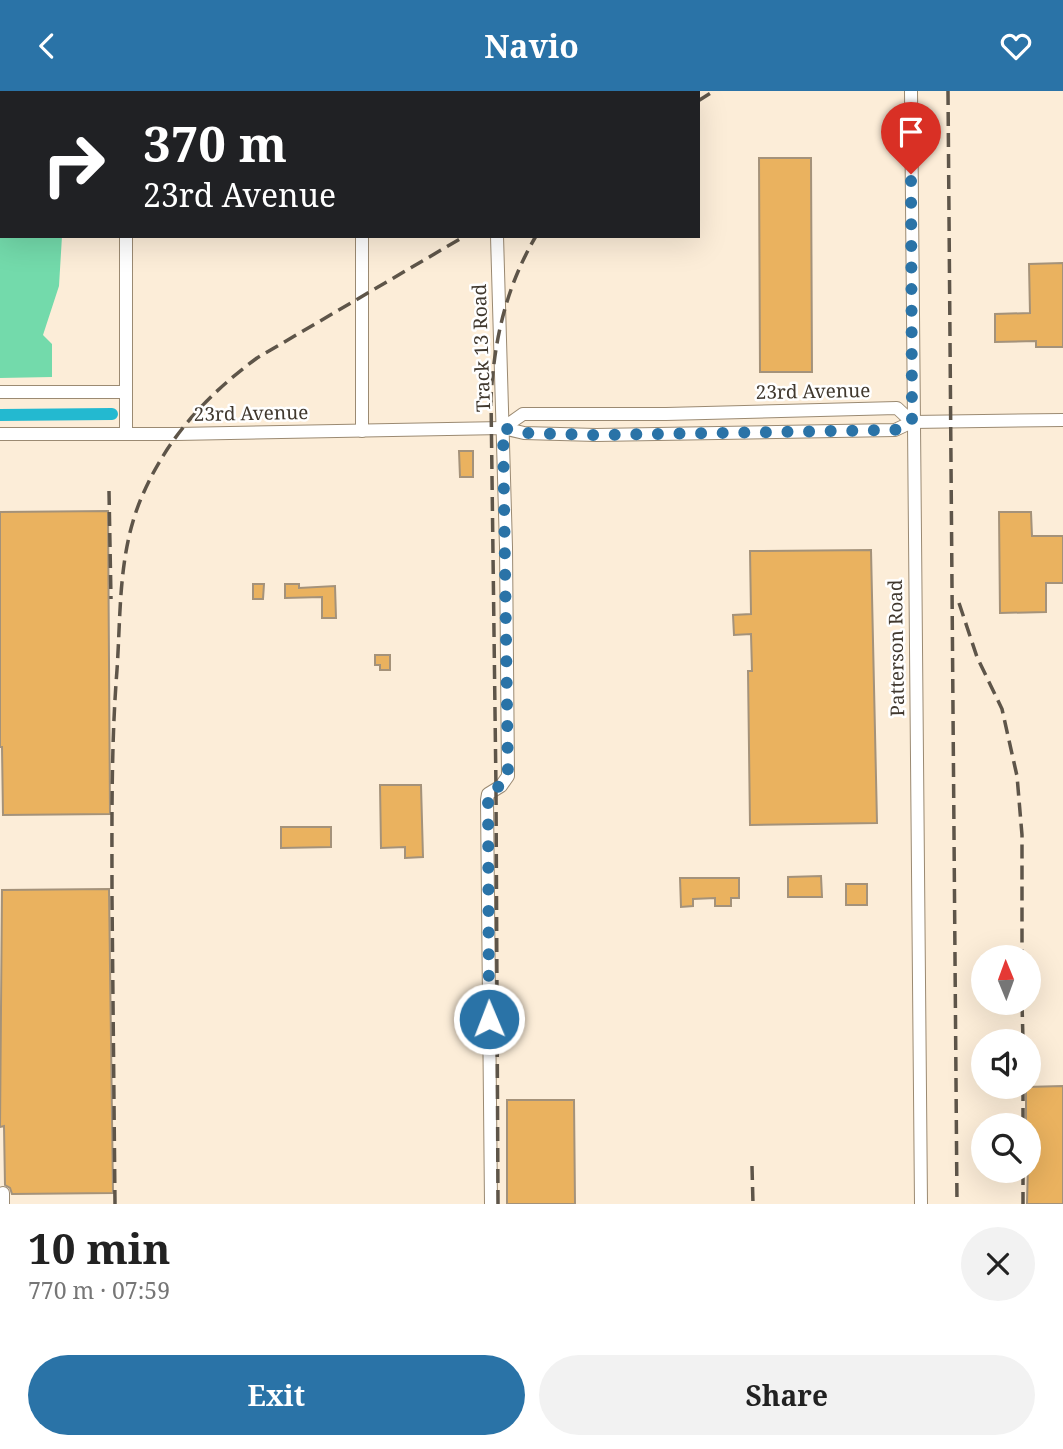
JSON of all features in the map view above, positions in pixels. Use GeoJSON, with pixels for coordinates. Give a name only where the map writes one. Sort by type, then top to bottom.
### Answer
{"type":"FeatureCollection","features":[{"type":"Feature","properties":{"kind":"street","name":"Patterson Road"},"geometry":{"type":"LineString","coordinates":[[911,91],[921,1204]]}},
{"type":"Feature","properties":{"kind":"street"},"geometry":{"type":"LineString","coordinates":[[126,238],[126,434]]}},
{"type":"Feature","properties":{"kind":"street"},"geometry":{"type":"LineString","coordinates":[[362,238],[362,431]]}},
{"type":"Feature","properties":{"kind":"street","name":"Track 13 Road"},"geometry":{"type":"LineString","coordinates":[[491,1204],[487,800],[488,794],[501,786],[508,776],[497,238]]}},
{"type":"Feature","properties":{"kind":"street"},"geometry":{"type":"LineString","coordinates":[[0,392],[125,392]]}},
{"type":"Feature","properties":{"kind":"street","name":"23rd Avenue"},"geometry":{"type":"LineString","coordinates":[[503,428],[523,414],[666,414],[884,408],[897,408],[912,422]]}},
{"type":"Feature","properties":{"kind":"street","name":"23rd Avenue"},"geometry":{"type":"LineString","coordinates":[[0,434],[503,428],[524,433],[596,435],[895,430],[912,422],[1063,420]]}},
{"type":"Feature","properties":{"kind":"green space"},"geometry":{"type":"Polygon","coordinates":[[[0,238],[62,238],[59,286],[43,335],[52,344],[52,377],[0,378],[0,238]]]}},
{"type":"Feature","properties":{"kind":"building"},"geometry":{"type":"Polygon","coordinates":[[[759,158],[811,158],[812,372],[760,372],[759,158]]]}},
{"type":"Feature","properties":{"kind":"building"},"geometry":{"type":"Polygon","coordinates":[[[1063,263],[1063,347],[1036,347],[1036,341],[995,342],[995,314],[1030,313],[1029,264],[1063,263]]]}},
{"type":"Feature","properties":{"kind":"building"},"geometry":{"type":"Polygon","coordinates":[[[459,451],[473,451],[473,477],[460,477],[459,451]]]}},
{"type":"Feature","properties":{"kind":"building"},"geometry":{"type":"Polygon","coordinates":[[[108,511],[110,814],[3,815],[0,747],[0,512],[108,511]]]}},
{"type":"Feature","properties":{"kind":"building"},"geometry":{"type":"Polygon","coordinates":[[[999,512],[1031,512],[1032,536],[1063,536],[1063,583],[1046,583],[1046,612],[1000,613],[999,512]]]}},
{"type":"Feature","properties":{"kind":"building"},"geometry":{"type":"Polygon","coordinates":[[[871,550],[877,823],[750,825],[748,671],[752,671],[751,634],[734,635],[733,615],[751,614],[750,551],[871,550]]]}},
{"type":"Feature","properties":{"kind":"building"},"geometry":{"type":"Polygon","coordinates":[[[253,584],[264,584],[263,599],[253,599],[253,584]]]}},
{"type":"Feature","properties":{"kind":"building"},"geometry":{"type":"Polygon","coordinates":[[[285,584],[299,584],[299,588],[335,586],[336,618],[322,618],[322,597],[285,598],[285,584]]]}},
{"type":"Feature","properties":{"kind":"building"},"geometry":{"type":"Polygon","coordinates":[[[375,655],[390,655],[390,670],[380,670],[380,665],[375,665],[375,655]]]}},
{"type":"Feature","properties":{"kind":"building"},"geometry":{"type":"Polygon","coordinates":[[[380,785],[421,785],[423,857],[405,858],[405,847],[381,848],[380,785]]]}},
{"type":"Feature","properties":{"kind":"building"},"geometry":{"type":"Polygon","coordinates":[[[281,827],[331,827],[331,847],[281,848],[281,827]]]}},
{"type":"Feature","properties":{"kind":"building"},"geometry":{"type":"Polygon","coordinates":[[[821,876],[822,897],[788,897],[788,877],[821,876]]]}},
{"type":"Feature","properties":{"kind":"building"},"geometry":{"type":"Polygon","coordinates":[[[680,878],[739,878],[739,898],[731,898],[731,906],[715,906],[715,898],[693,899],[693,906],[681,907],[680,878]]]}},
{"type":"Feature","properties":{"kind":"building"},"geometry":{"type":"Polygon","coordinates":[[[846,884],[867,884],[867,905],[846,905],[846,884]]]}},
{"type":"Feature","properties":{"kind":"building"},"geometry":{"type":"Polygon","coordinates":[[[109,889],[113,1193],[12,1194],[10,1188],[5,1185],[4,1126],[0,1127],[2,890],[109,889]]]}},
{"type":"Feature","properties":{"kind":"building"},"geometry":{"type":"Polygon","coordinates":[[[1063,1086],[1063,1204],[1027,1204],[1028,1183],[1041,1183],[1041,1113],[1026,1113],[1026,1099],[1041,1099],[1041,1087],[1063,1086]]]}},
{"type":"Feature","properties":{"kind":"building"},"geometry":{"type":"Polygon","coordinates":[[[507,1100],[574,1100],[575,1204],[507,1204],[507,1100]]]}},
{"type":"Feature","properties":{"kind":"waterway"},"geometry":{"type":"LineString","coordinates":[[0,415],[112,414]]}},
{"type":"Feature","properties":{"kind":"railway"},"geometry":{"type":"LineString","coordinates":[[700,100],[714,91]]}},
{"type":"Feature","properties":{"kind":"railway"},"geometry":{"type":"LineString","coordinates":[[948,91],[957,1204]]}},
{"type":"Feature","properties":{"kind":"railway"},"geometry":{"type":"LineString","coordinates":[[115,1204],[113,755],[122,581],[135,515],[153,473],[177,436],[206,402],[239,372],[257,358],[462,238]]}},
{"type":"Feature","properties":{"kind":"railway"},"geometry":{"type":"LineString","coordinates":[[498,1204],[491,398],[495,355],[503,314],[509,294],[535,238]]}},
{"type":"Feature","properties":{"kind":"railway"},"geometry":{"type":"LineString","coordinates":[[109,491],[111,599]]}},
{"type":"Feature","properties":{"kind":"railway"},"geometry":{"type":"LineString","coordinates":[[959,603],[977,657],[1002,709],[1017,776],[1022,835],[1022,945]]}},
{"type":"Feature","properties":{"kind":"railway"},"geometry":{"type":"LineString","coordinates":[[1022,1015],[1023,1029]]}},
{"type":"Feature","properties":{"kind":"railway"},"geometry":{"type":"LineString","coordinates":[[1023,1099],[1023,1113]]}},
{"type":"Feature","properties":{"kind":"railway"},"geometry":{"type":"LineString","coordinates":[[752,1166],[753,1204]]}},
{"type":"Feature","properties":{"kind":"railway"},"geometry":{"type":"LineString","coordinates":[[1023,1183],[1023,1204]]}},
{"type":"Feature","properties":{"kind":"route"},"geometry":{"type":"LineString","coordinates":[[489,1019],[488,794],[506,782],[508,776],[503,428],[524,433],[596,435],[895,430],[912,422],[911,174]]}}]}
